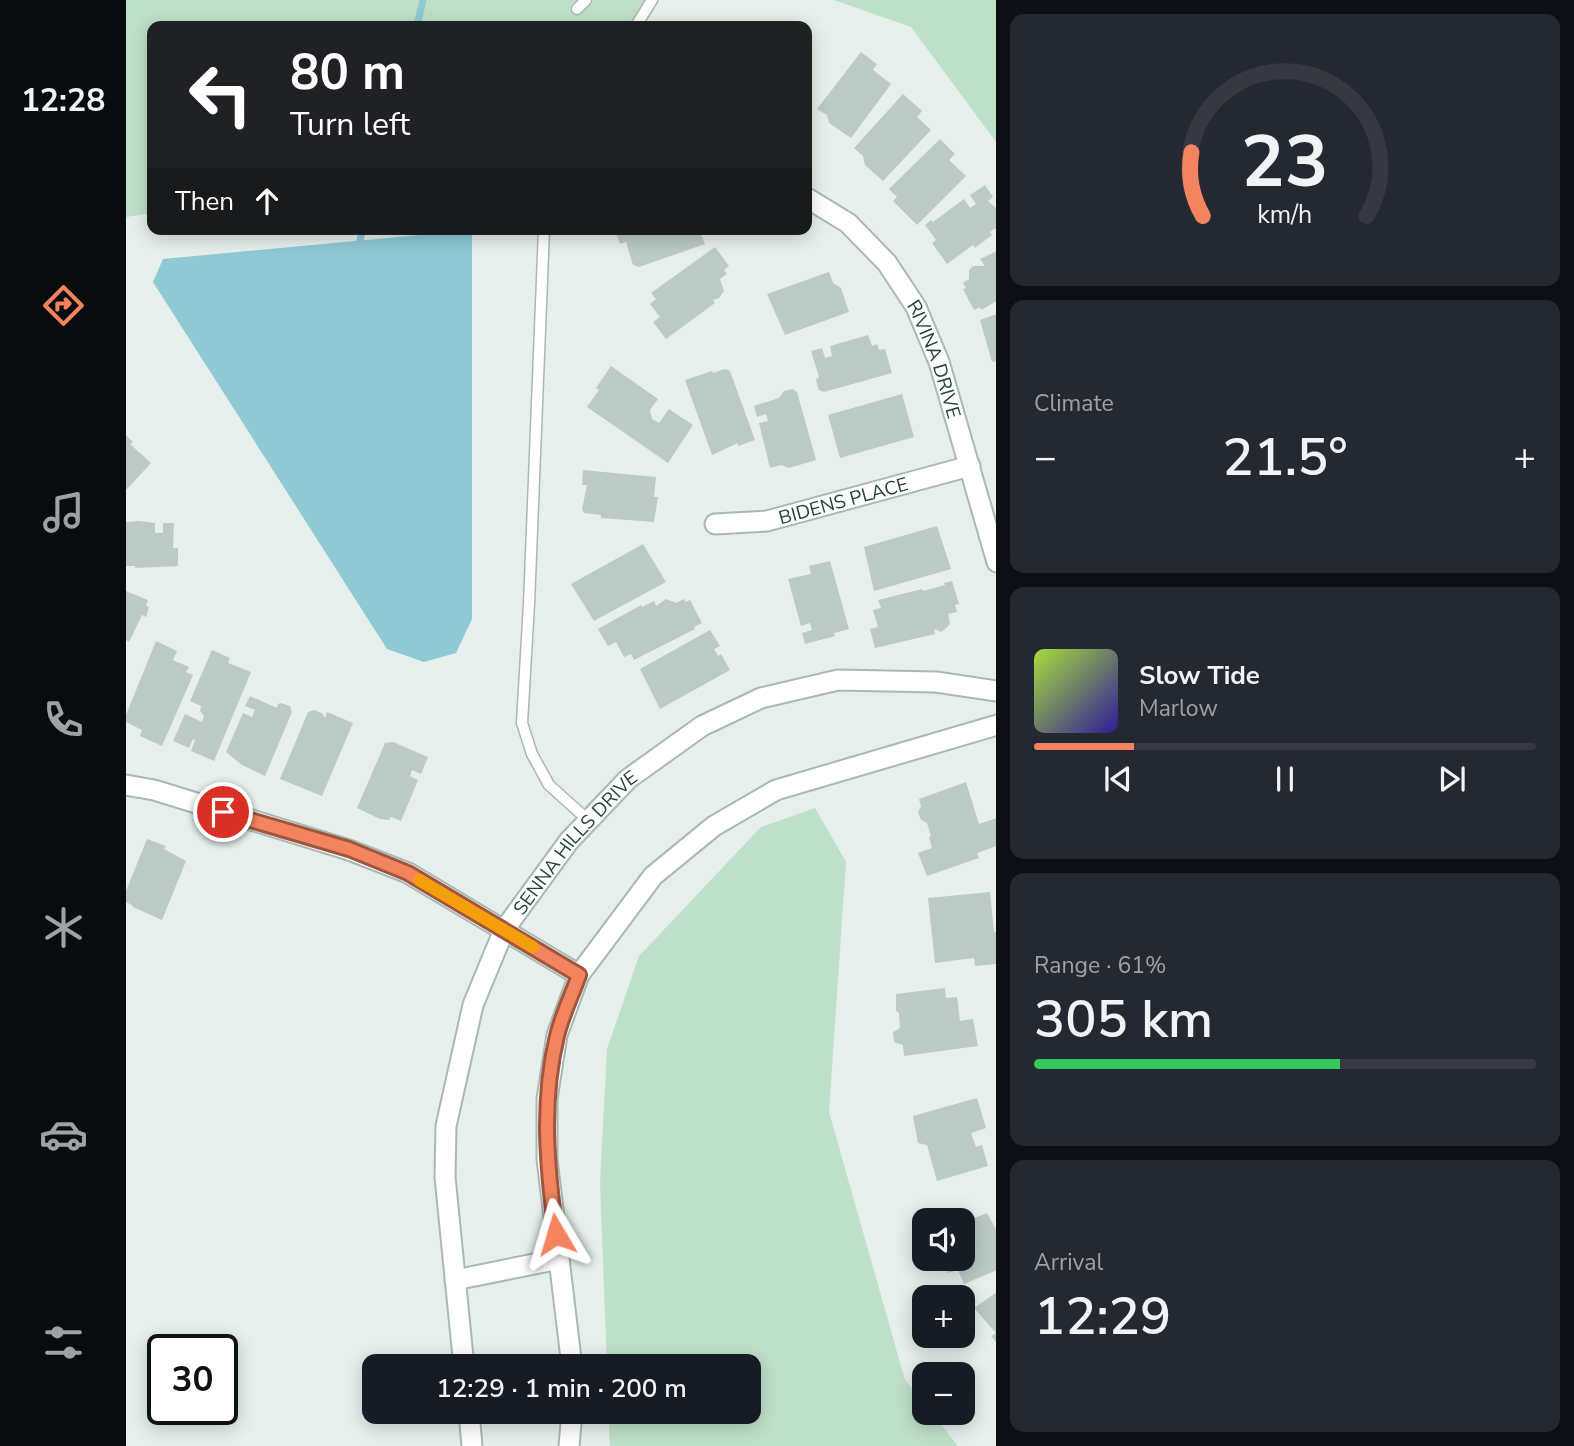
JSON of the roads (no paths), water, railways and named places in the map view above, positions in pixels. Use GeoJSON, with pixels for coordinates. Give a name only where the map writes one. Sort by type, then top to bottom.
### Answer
{"type":"FeatureCollection","features":[{"type":"Feature","properties":{"kind":"street","name":"RIVINA DRIVE"},"geometry":{"type":"LineString","coordinates":[[812,201],[848,223],[887,263],[916,307],[939,362],[996,562]]}},
{"type":"Feature","properties":{"kind":"street","name":"BIDENS PLACE"},"geometry":{"type":"LineString","coordinates":[[715,524],[767,521],[970,466]]}},
{"type":"Feature","properties":{"kind":"street","name":"SENNA HILLS DRIVE"},"geometry":{"type":"LineString","coordinates":[[463,1354],[445,1177],[446,1126],[473,1005],[504,930],[569,841],[628,779],[702,726],[761,698],[838,680],[936,682],[996,691]]}},
{"type":"Feature","properties":{"kind":"street"},"geometry":{"type":"LineString","coordinates":[[570,1354],[547,1159],[547,1099],[557,1035],[579,975],[653,876],[714,826],[776,790],[996,725]]}},
{"type":"Feature","properties":{"kind":"street"},"geometry":{"type":"LineString","coordinates":[[126,785],[154,790],[349,849],[408,873],[579,975]]}},
{"type":"Feature","properties":{"kind":"street"},"geometry":{"type":"LineString","coordinates":[[455,1280],[559,1259]]}},
{"type":"Feature","properties":{"kind":"street"},"geometry":{"type":"LineString","coordinates":[[469,1424],[472,1446]]}},
{"type":"Feature","properties":{"kind":"street"},"geometry":{"type":"LineString","coordinates":[[569,1446],[571,1424]]}},
{"type":"Feature","properties":{"kind":"lane"},"geometry":{"type":"LineString","coordinates":[[577,9],[586,0]]}},
{"type":"Feature","properties":{"kind":"lane"},"geometry":{"type":"LineString","coordinates":[[639,21],[652,0]]}},
{"type":"Feature","properties":{"kind":"lane"},"geometry":{"type":"LineString","coordinates":[[544,235],[522,723],[531,754],[549,785],[589,820]]}},
{"type":"Feature","properties":{"kind":"water"},"geometry":{"type":"Polygon","coordinates":[[[419,235],[472,235],[472,619],[456,653],[424,662],[387,649],[153,282],[163,259],[419,235]]]}},
{"type":"Feature","properties":{"kind":"waterway"},"geometry":{"type":"LineString","coordinates":[[418,21],[423,0]]}},
{"type":"Feature","properties":{"kind":"waterway"},"geometry":{"type":"LineString","coordinates":[[358,248],[361,235]]}}]}
